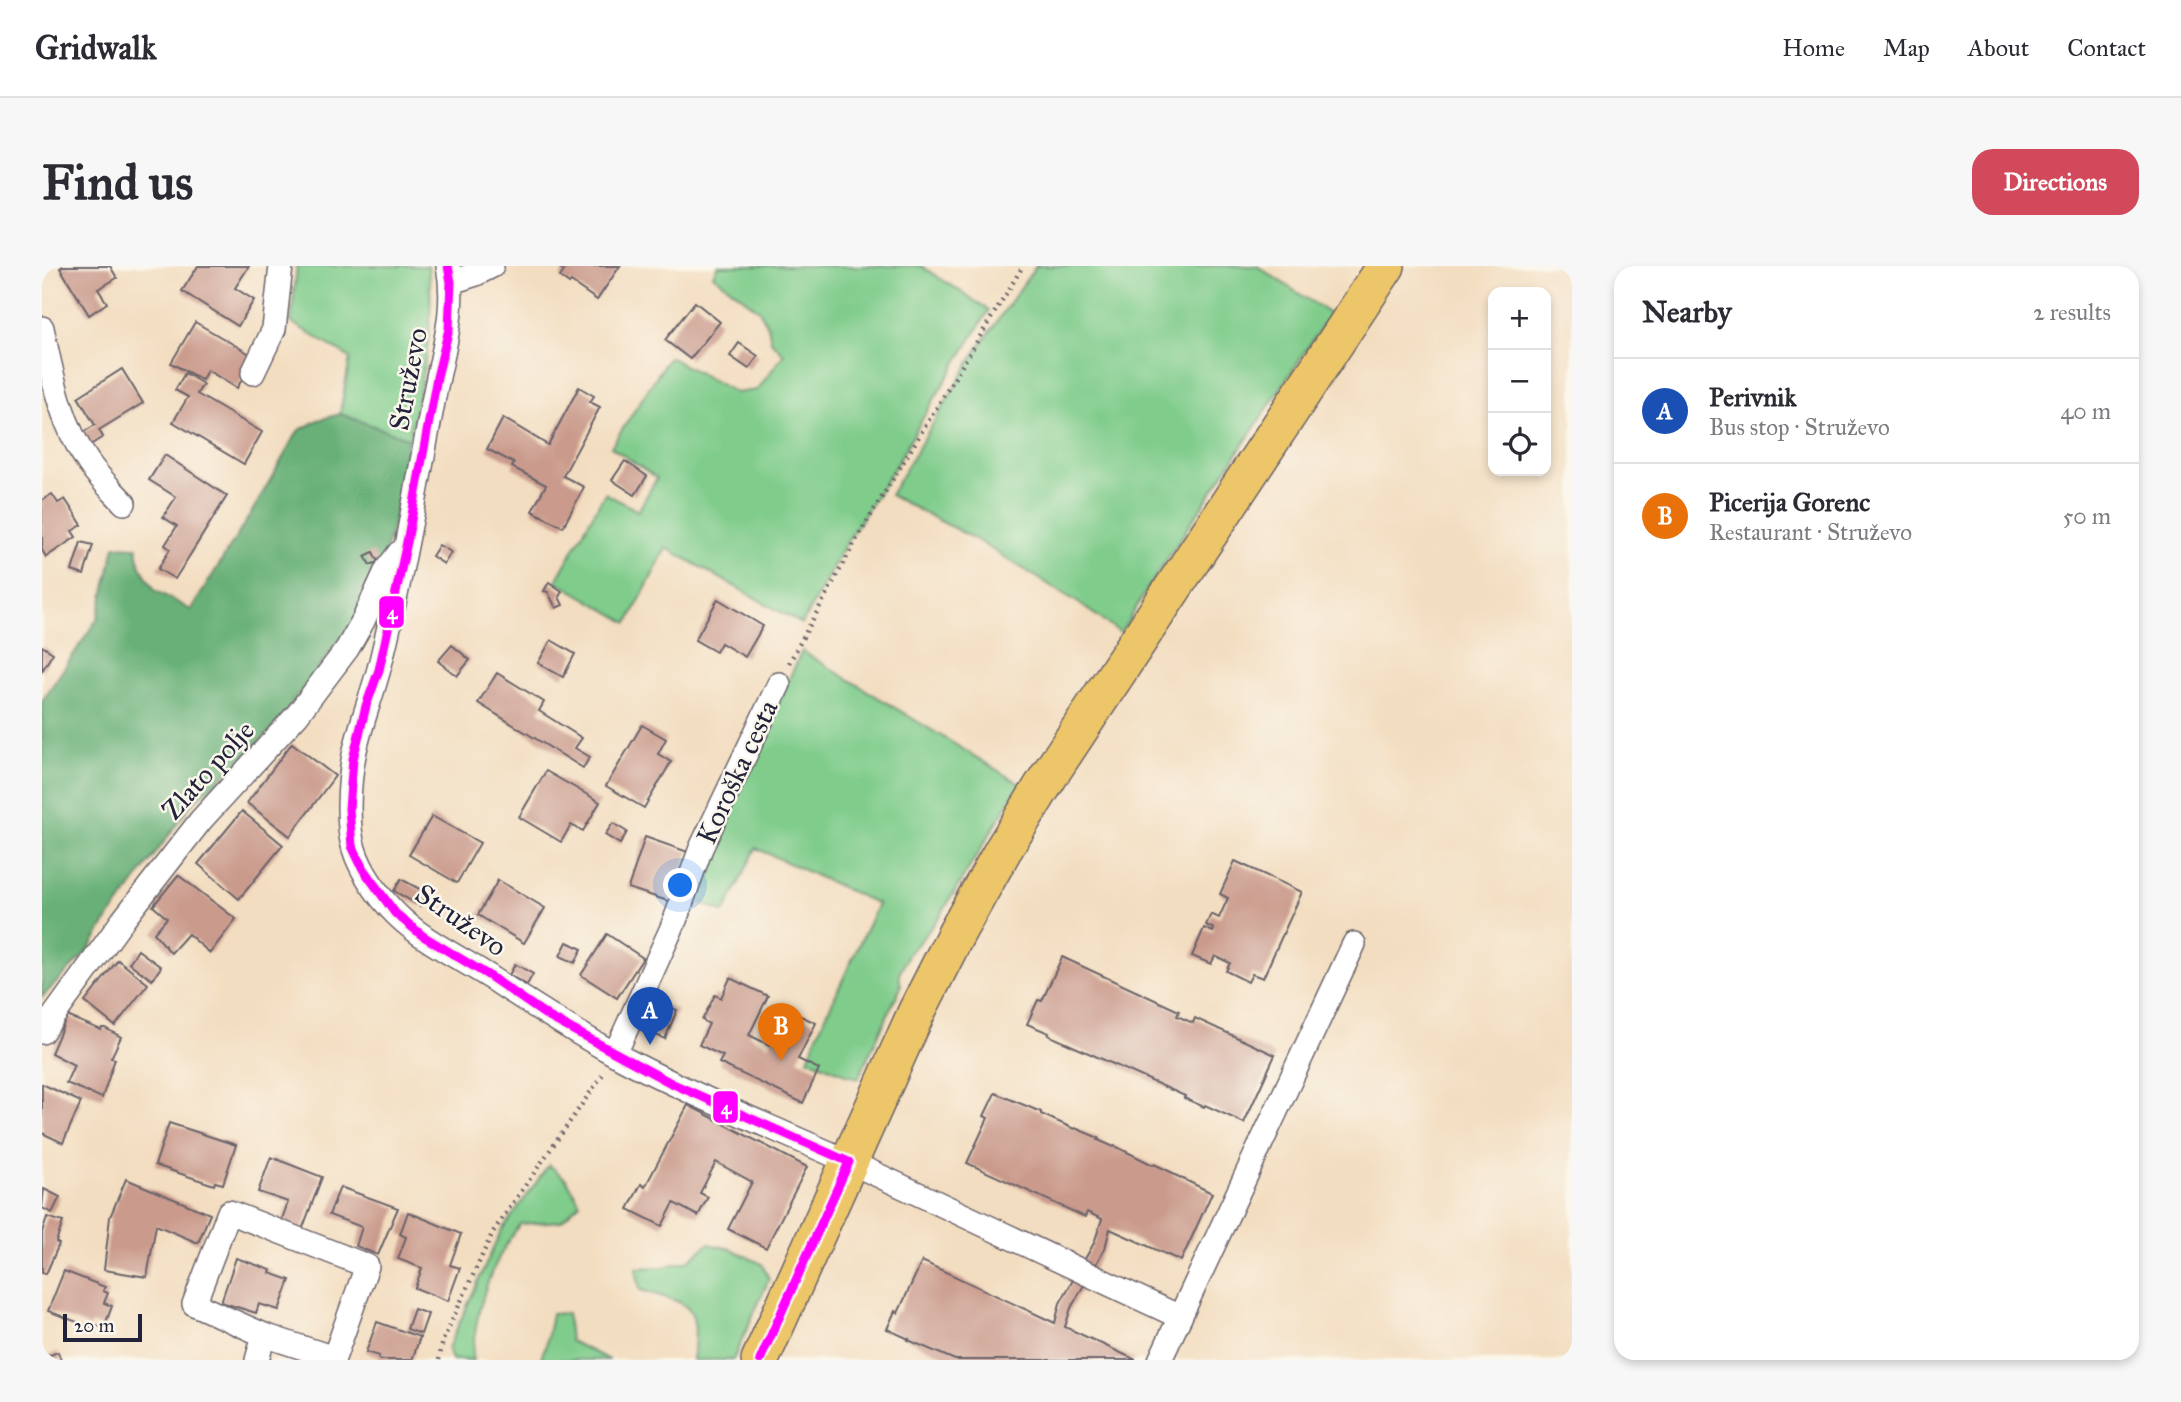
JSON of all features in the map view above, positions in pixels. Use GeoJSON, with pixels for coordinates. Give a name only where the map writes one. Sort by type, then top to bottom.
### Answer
{"type":"FeatureCollection","features":[{"type":"Feature","properties":{"kind":"main road"},"geometry":{"type":"LineString","coordinates":[[760,1360],[917,1011],[1003,850],[1052,771],[1386,266]]}},
{"type":"Feature","properties":{"kind":"street"},"geometry":{"type":"LineString","coordinates":[[253,373],[274,329],[281,266]]}},
{"type":"Feature","properties":{"kind":"street","name":"Struževo"},"geometry":{"type":"LineString","coordinates":[[492,266],[476,274],[449,274],[449,329],[437,377],[407,542],[379,670],[366,706],[353,759],[349,808],[352,846],[363,869],[395,913],[423,936],[491,977],[549,1017],[615,1054],[671,1083],[1180,1317]]}},
{"type":"Feature","properties":{"kind":"street"},"geometry":{"type":"LineString","coordinates":[[42,328],[68,428],[88,464],[124,503]]}},
{"type":"Feature","properties":{"kind":"street","name":"Zlato polje"},"geometry":{"type":"LineString","coordinates":[[42,1032],[123,920],[201,820],[298,715],[347,649],[387,569],[407,542]]}},
{"type":"Feature","properties":{"kind":"street","name":"Koroška cesta"},"geometry":{"type":"LineString","coordinates":[[615,1054],[674,923],[701,848],[779,684]]}},
{"type":"Feature","properties":{"kind":"street"},"geometry":{"type":"LineString","coordinates":[[1160,1360],[1354,944]]}},
{"type":"Feature","properties":{"kind":"street"},"geometry":{"type":"LineString","coordinates":[[229,1212],[367,1266],[334,1359],[264,1335],[194,1304],[229,1212]]}},
{"type":"Feature","properties":{"kind":"street"},"geometry":{"type":"LineString","coordinates":[[257,1360],[264,1335]]}},
{"type":"Feature","properties":{"kind":"path"},"geometry":{"type":"LineString","coordinates":[[779,684],[860,533],[1023,266]]}},
{"type":"Feature","properties":{"kind":"path"},"geometry":{"type":"LineString","coordinates":[[439,1360],[443,1340],[493,1231],[615,1054]]}},
{"type":"Feature","properties":{"kind":"green space"},"geometry":{"type":"Polygon","coordinates":[[[297,266],[428,266],[431,310],[429,331],[409,439],[340,414],[350,358],[291,322],[297,266]]]}},
{"type":"Feature","properties":{"kind":"green space"},"geometry":{"type":"Polygon","coordinates":[[[718,266],[921,266],[989,310],[845,545],[802,624],[666,548],[628,623],[556,581],[605,493],[638,511],[657,478],[611,447],[669,357],[736,393],[757,390],[784,354],[771,341],[768,326],[759,310],[713,275],[718,266]]]}},
{"type":"Feature","properties":{"kind":"green space"},"geometry":{"type":"Polygon","coordinates":[[[1036,266],[1257,266],[1330,314],[1149,586],[1121,633],[1077,602],[975,539],[890,495],[977,350],[1036,266]]]}},
{"type":"Feature","properties":{"kind":"green space"},"geometry":{"type":"Polygon","coordinates":[[[340,414],[409,439],[393,526],[383,559],[354,621],[274,727],[232,769],[193,802],[88,951],[42,997],[42,701],[98,618],[115,546],[137,547],[140,566],[155,590],[191,610],[298,431],[318,420],[340,414]]]}},
{"type":"Feature","properties":{"kind":"green space"},"geometry":{"type":"Polygon","coordinates":[[[802,651],[1020,784],[940,916],[909,953],[899,974],[901,986],[858,1079],[808,1059],[878,904],[756,848],[724,913],[694,899],[718,833],[802,651]]]}},
{"type":"Feature","properties":{"kind":"green space"},"geometry":{"type":"Polygon","coordinates":[[[549,1165],[566,1179],[580,1203],[561,1221],[520,1224],[492,1271],[486,1288],[477,1322],[473,1360],[452,1360],[448,1348],[501,1231],[549,1165]]]}},
{"type":"Feature","properties":{"kind":"green space"},"geometry":{"type":"Polygon","coordinates":[[[708,1244],[731,1249],[762,1264],[769,1279],[733,1360],[693,1360],[695,1327],[693,1316],[688,1309],[671,1299],[640,1290],[636,1268],[662,1267],[688,1261],[708,1244]]]}},
{"type":"Feature","properties":{"kind":"green space"},"geometry":{"type":"Polygon","coordinates":[[[567,1313],[570,1341],[610,1360],[540,1360],[552,1314],[567,1313]]]}},
{"type":"Feature","properties":{"kind":"building"},"geometry":{"type":"Polygon","coordinates":[[[110,266],[117,278],[98,289],[107,303],[89,315],[60,268],[110,266]]]}},
{"type":"Feature","properties":{"kind":"building"},"geometry":{"type":"Polygon","coordinates":[[[198,266],[249,266],[235,288],[254,300],[238,326],[182,291],[198,266]]]}},
{"type":"Feature","properties":{"kind":"building"},"geometry":{"type":"Polygon","coordinates":[[[557,266],[620,266],[597,300],[560,277],[564,271],[557,266]]]}},
{"type":"Feature","properties":{"kind":"building"},"geometry":{"type":"Polygon","coordinates":[[[695,302],[720,322],[690,359],[665,340],[695,302]]]}},
{"type":"Feature","properties":{"kind":"building"},"geometry":{"type":"Polygon","coordinates":[[[195,322],[255,357],[237,388],[207,370],[202,380],[171,363],[195,322]]]}},
{"type":"Feature","properties":{"kind":"building"},"geometry":{"type":"Polygon","coordinates":[[[739,343],[758,356],[749,369],[730,356],[739,343]]]}},
{"type":"Feature","properties":{"kind":"building"},"geometry":{"type":"Polygon","coordinates":[[[122,369],[143,403],[99,430],[103,437],[87,447],[79,435],[95,425],[78,397],[122,369]]]}},
{"type":"Feature","properties":{"kind":"building"},"geometry":{"type":"Polygon","coordinates":[[[185,373],[203,384],[197,394],[262,432],[244,464],[173,422],[188,397],[175,390],[185,373]]]}},
{"type":"Feature","properties":{"kind":"building"},"geometry":{"type":"Polygon","coordinates":[[[579,387],[594,396],[590,402],[600,407],[563,476],[584,487],[563,527],[532,511],[546,485],[512,467],[514,463],[487,449],[503,418],[548,445],[579,387]]]}},
{"type":"Feature","properties":{"kind":"building"},"geometry":{"type":"Polygon","coordinates":[[[165,455],[227,496],[175,579],[158,569],[170,549],[165,545],[177,526],[163,517],[176,497],[149,480],[165,455]]]}},
{"type":"Feature","properties":{"kind":"building"},"geometry":{"type":"Polygon","coordinates":[[[625,461],[647,476],[635,495],[612,480],[625,461]]]}},
{"type":"Feature","properties":{"kind":"building"},"geometry":{"type":"Polygon","coordinates":[[[52,494],[58,503],[65,499],[82,525],[72,531],[76,537],[46,557],[42,550],[42,500],[52,494]]]}},
{"type":"Feature","properties":{"kind":"building"},"geometry":{"type":"Polygon","coordinates":[[[81,542],[93,545],[84,575],[72,571],[81,542]]]}},
{"type":"Feature","properties":{"kind":"building"},"geometry":{"type":"Polygon","coordinates":[[[439,545],[451,552],[444,564],[432,556],[439,545]]]}},
{"type":"Feature","properties":{"kind":"building"},"geometry":{"type":"Polygon","coordinates":[[[373,552],[378,562],[370,565],[365,556],[373,552]]]}},
{"type":"Feature","properties":{"kind":"building"},"geometry":{"type":"Polygon","coordinates":[[[549,582],[562,591],[559,597],[563,605],[556,608],[548,592],[544,591],[549,582]]]}},
{"type":"Feature","properties":{"kind":"building"},"geometry":{"type":"Polygon","coordinates":[[[718,599],[763,626],[745,657],[721,643],[716,652],[695,640],[718,599]]]}},
{"type":"Feature","properties":{"kind":"building"},"geometry":{"type":"Polygon","coordinates":[[[551,640],[575,654],[563,677],[538,663],[551,640]]]}},
{"type":"Feature","properties":{"kind":"building"},"geometry":{"type":"Polygon","coordinates":[[[452,645],[470,660],[457,676],[438,661],[452,645]]]}},
{"type":"Feature","properties":{"kind":"building"},"geometry":{"type":"Polygon","coordinates":[[[42,646],[53,653],[42,671],[42,646]]]}},
{"type":"Feature","properties":{"kind":"building"},"geometry":{"type":"Polygon","coordinates":[[[497,673],[544,702],[539,711],[582,738],[575,748],[590,757],[583,768],[478,703],[497,673]]]}},
{"type":"Feature","properties":{"kind":"building"},"geometry":{"type":"Polygon","coordinates":[[[642,725],[666,739],[658,754],[671,762],[644,808],[606,786],[642,725]]]}},
{"type":"Feature","properties":{"kind":"building"},"geometry":{"type":"Polygon","coordinates":[[[292,743],[335,776],[290,836],[247,803],[292,743]]]}},
{"type":"Feature","properties":{"kind":"building"},"geometry":{"type":"Polygon","coordinates":[[[546,771],[600,802],[583,831],[571,825],[561,842],[519,817],[546,771]]]}},
{"type":"Feature","properties":{"kind":"building"},"geometry":{"type":"Polygon","coordinates":[[[242,811],[283,845],[239,899],[198,864],[242,811]]]}},
{"type":"Feature","properties":{"kind":"building"},"geometry":{"type":"Polygon","coordinates":[[[432,816],[480,843],[457,883],[409,855],[432,816]]]}},
{"type":"Feature","properties":{"kind":"building"},"geometry":{"type":"Polygon","coordinates":[[[613,823],[627,832],[620,844],[605,835],[613,823]]]}},
{"type":"Feature","properties":{"kind":"building"},"geometry":{"type":"Polygon","coordinates":[[[645,837],[688,852],[671,902],[628,888],[645,837]]]}},
{"type":"Feature","properties":{"kind":"building"},"geometry":{"type":"Polygon","coordinates":[[[1235,861],[1302,892],[1263,978],[1252,974],[1248,982],[1226,971],[1230,963],[1215,956],[1211,964],[1192,956],[1204,928],[1213,932],[1214,929],[1206,925],[1211,914],[1219,918],[1228,898],[1220,894],[1235,861]]]}},
{"type":"Feature","properties":{"kind":"building"},"geometry":{"type":"Polygon","coordinates":[[[178,875],[236,919],[210,953],[188,934],[171,953],[154,933],[167,918],[153,906],[178,875]]]}},
{"type":"Feature","properties":{"kind":"building"},"geometry":{"type":"Polygon","coordinates":[[[401,879],[427,893],[420,906],[394,891],[401,879]]]}},
{"type":"Feature","properties":{"kind":"building"},"geometry":{"type":"Polygon","coordinates":[[[498,880],[545,908],[524,943],[478,915],[498,880]]]}},
{"type":"Feature","properties":{"kind":"building"},"geometry":{"type":"Polygon","coordinates":[[[607,934],[643,958],[617,998],[581,975],[607,934]]]}},
{"type":"Feature","properties":{"kind":"building"},"geometry":{"type":"Polygon","coordinates":[[[567,942],[582,949],[575,963],[560,956],[567,942]]]}},
{"type":"Feature","properties":{"kind":"building"},"geometry":{"type":"Polygon","coordinates":[[[138,950],[161,967],[152,980],[129,963],[138,950]]]}},
{"type":"Feature","properties":{"kind":"building"},"geometry":{"type":"Polygon","coordinates":[[[1062,957],[1179,1011],[1177,1016],[1193,1023],[1195,1018],[1275,1055],[1244,1123],[1184,1098],[1185,1096],[1027,1024],[1038,1000],[1042,1001],[1062,957]]]}},
{"type":"Feature","properties":{"kind":"building"},"geometry":{"type":"Polygon","coordinates":[[[118,960],[148,984],[115,1026],[85,1002],[118,960]]]}},
{"type":"Feature","properties":{"kind":"building"},"geometry":{"type":"Polygon","coordinates":[[[515,964],[533,974],[527,985],[509,975],[515,964]]]}},
{"type":"Feature","properties":{"kind":"building"},"geometry":{"type":"Polygon","coordinates":[[[730,978],[768,996],[749,1035],[769,1045],[786,1009],[816,1023],[798,1059],[819,1069],[803,1103],[719,1063],[723,1056],[699,1045],[709,1024],[702,1020],[715,995],[721,998],[730,978]]]}},
{"type":"Feature","properties":{"kind":"building"},"geometry":{"type":"Polygon","coordinates":[[[654,1000],[677,1010],[665,1039],[642,1029],[654,1000]]]}},
{"type":"Feature","properties":{"kind":"building"},"geometry":{"type":"Polygon","coordinates":[[[67,1016],[101,1030],[105,1028],[121,1037],[111,1058],[115,1059],[102,1098],[66,1083],[74,1065],[51,1053],[67,1016]]]}},
{"type":"Feature","properties":{"kind":"building"},"geometry":{"type":"Polygon","coordinates":[[[42,1084],[81,1102],[63,1143],[42,1133],[42,1084]]]}},
{"type":"Feature","properties":{"kind":"building"},"geometry":{"type":"Polygon","coordinates":[[[995,1093],[1099,1138],[1098,1140],[1212,1193],[1181,1261],[1110,1229],[1105,1248],[1071,1308],[1065,1327],[1136,1360],[955,1360],[887,1329],[895,1311],[898,1313],[922,1261],[1055,1323],[1060,1303],[1094,1243],[1102,1219],[1087,1212],[1085,1217],[967,1163],[988,1118],[984,1116],[995,1093]]]}},
{"type":"Feature","properties":{"kind":"building"},"geometry":{"type":"Polygon","coordinates":[[[688,1105],[807,1167],[766,1248],[728,1229],[752,1182],[716,1162],[700,1193],[708,1197],[698,1216],[674,1203],[662,1226],[628,1209],[641,1184],[645,1187],[688,1105]]]}},
{"type":"Feature","properties":{"kind":"building"},"geometry":{"type":"Polygon","coordinates":[[[169,1123],[236,1145],[223,1184],[215,1182],[214,1185],[155,1165],[169,1123]]]}},
{"type":"Feature","properties":{"kind":"building"},"geometry":{"type":"Polygon","coordinates":[[[271,1157],[322,1177],[302,1230],[281,1222],[288,1202],[258,1192],[271,1157]]]}},
{"type":"Feature","properties":{"kind":"building"},"geometry":{"type":"Polygon","coordinates":[[[126,1179],[210,1214],[198,1243],[156,1225],[147,1277],[104,1270],[110,1217],[126,1179]]]}},
{"type":"Feature","properties":{"kind":"building"},"geometry":{"type":"Polygon","coordinates":[[[340,1187],[398,1208],[378,1255],[356,1246],[362,1227],[329,1215],[340,1187]]]}},
{"type":"Feature","properties":{"kind":"building"},"geometry":{"type":"Polygon","coordinates":[[[44,1189],[60,1197],[52,1213],[42,1208],[44,1189]]]}},
{"type":"Feature","properties":{"kind":"building"},"geometry":{"type":"Polygon","coordinates":[[[408,1212],[461,1234],[450,1265],[460,1268],[448,1301],[415,1288],[422,1268],[398,1259],[406,1237],[400,1234],[408,1212]]]}},
{"type":"Feature","properties":{"kind":"building"},"geometry":{"type":"Polygon","coordinates":[[[47,1217],[63,1222],[56,1242],[59,1244],[46,1274],[42,1273],[42,1232],[47,1217]]]}},
{"type":"Feature","properties":{"kind":"building"},"geometry":{"type":"Polygon","coordinates":[[[236,1258],[290,1280],[279,1310],[259,1304],[256,1313],[221,1302],[236,1258]]]}},
{"type":"Feature","properties":{"kind":"building"},"geometry":{"type":"Polygon","coordinates":[[[64,1271],[105,1287],[103,1291],[108,1293],[104,1303],[112,1306],[104,1328],[91,1323],[90,1327],[48,1311],[64,1271]]]}},
{"type":"Feature","properties":{"kind":"building"},"geometry":{"type":"Polygon","coordinates":[[[414,1309],[428,1314],[421,1334],[407,1329],[414,1309]]]}},
{"type":"Feature","properties":{"kind":"building"},"geometry":{"type":"Polygon","coordinates":[[[377,1322],[420,1337],[412,1360],[380,1360],[379,1356],[366,1352],[377,1322]]]}},
{"type":"Feature","properties":{"kind":"building"},"geometry":{"type":"Polygon","coordinates":[[[58,1352],[61,1360],[42,1360],[42,1358],[58,1352]]]}},
{"type":"Feature","properties":{"kind":"transit line","name":"4"},"geometry":{"type":"LineString","coordinates":[[448,266],[451,282],[449,329],[437,377],[407,542],[379,670],[366,706],[353,759],[349,809],[352,846],[363,869],[395,913],[423,936],[491,977],[549,1017],[671,1083],[849,1162],[760,1360]]}},
{"type":"Feature","properties":{"kind":"place","name":"Perivnik"},"geometry":{"type":"Point","coordinates":[650,1045]}},
{"type":"Feature","properties":{"kind":"place","name":"Picerija Gorenc"},"geometry":{"type":"Point","coordinates":[781,1061]}}]}
